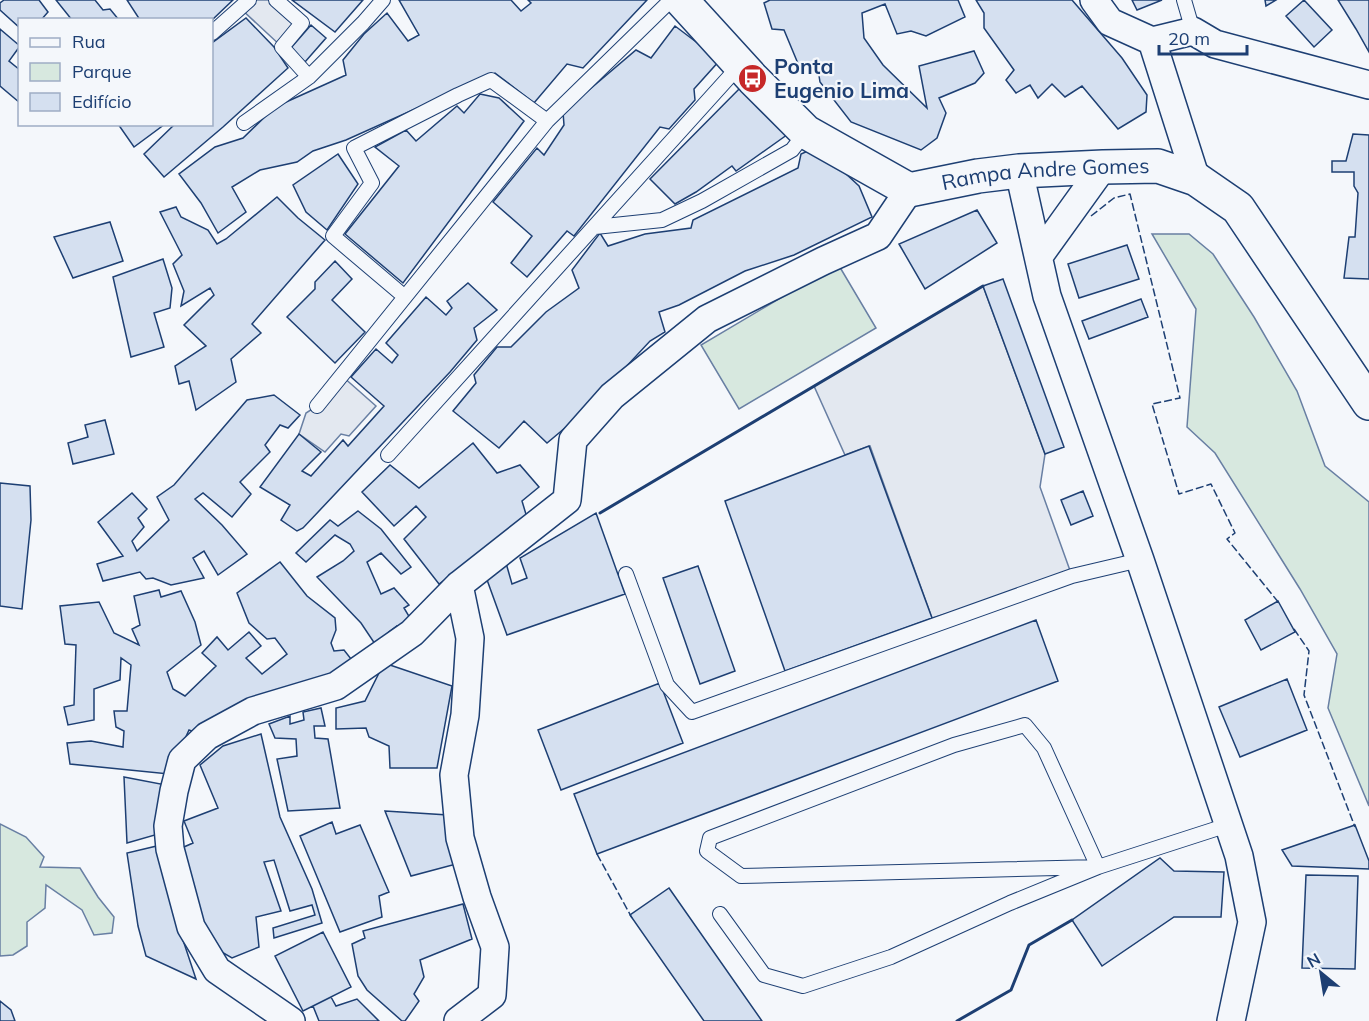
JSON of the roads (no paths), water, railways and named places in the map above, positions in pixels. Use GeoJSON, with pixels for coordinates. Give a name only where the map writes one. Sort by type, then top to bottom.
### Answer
{"type":"FeatureCollection","features":[{"type":"Feature","properties":{"kind":"street"},"geometry":{"type":"LineString","coordinates":[[1094,0],[1110,22],[1152,40],[1193,31],[1215,44],[1369,85]]}},
{"type":"Feature","properties":{"kind":"street"},"geometry":{"type":"LineString","coordinates":[[291,1021],[217,970],[191,927],[170,849],[168,826],[182,760],[207,736],[253,711],[336,686],[412,633],[459,585],[567,500],[573,440],[612,396],[707,319],[878,236],[909,190],[806,132],[753,79],[741,63],[684,3]]}},
{"type":"Feature","properties":{"kind":"street"},"geometry":{"type":"LineString","coordinates":[[1152,40],[1196,179]]}},
{"type":"Feature","properties":{"kind":"street","name":"Rampa Andre Gomes"},"geometry":{"type":"LineString","coordinates":[[909,190],[978,176],[1019,171],[1103,167],[1158,166],[1196,179],[1238,208],[1369,403]]}},
{"type":"Feature","properties":{"kind":"street"},"geometry":{"type":"LineString","coordinates":[[1039,256],[1103,167]]}},
{"type":"Feature","properties":{"kind":"street"},"geometry":{"type":"LineString","coordinates":[[1019,171],[1047,296],[1140,560],[1239,856],[1252,922],[1231,1021]]}},
{"type":"Feature","properties":{"kind":"street"},"geometry":{"type":"LineString","coordinates":[[458,1021],[492,995],[495,947],[477,897],[460,838],[454,775],[465,715],[470,638],[459,585]]}},
{"type":"Feature","properties":{"kind":"lane"},"geometry":{"type":"LineString","coordinates":[[213,32],[249,0]]}},
{"type":"Feature","properties":{"kind":"lane"},"geometry":{"type":"LineString","coordinates":[[276,0],[302,23],[282,46],[309,78]]}},
{"type":"Feature","properties":{"kind":"lane"},"geometry":{"type":"LineString","coordinates":[[244,123],[309,78],[383,0]]}},
{"type":"Feature","properties":{"kind":"lane"},"geometry":{"type":"LineString","coordinates":[[1184,0],[1193,31]]}},
{"type":"Feature","properties":{"kind":"lane"},"geometry":{"type":"LineString","coordinates":[[317,406],[547,121],[684,3]]}},
{"type":"Feature","properties":{"kind":"lane"},"geometry":{"type":"LineString","coordinates":[[388,455],[741,63]]}},
{"type":"Feature","properties":{"kind":"lane"},"geometry":{"type":"LineString","coordinates":[[405,297],[333,236],[372,183],[354,148],[491,80],[547,121]]}},
{"type":"Feature","properties":{"kind":"lane"},"geometry":{"type":"LineString","coordinates":[[595,227],[662,220],[702,201],[792,150],[806,132]]}},
{"type":"Feature","properties":{"kind":"lane"},"geometry":{"type":"LineString","coordinates":[[626,574],[667,685],[692,712],[1072,576],[1140,560]]}},
{"type":"Feature","properties":{"kind":"lane"},"geometry":{"type":"LineString","coordinates":[[1024,725],[1044,748],[1098,867],[741,876],[707,851],[710,838],[954,745],[1024,725]]}},
{"type":"Feature","properties":{"kind":"lane"},"geometry":{"type":"LineString","coordinates":[[720,914],[764,975],[803,986],[891,957],[1010,903],[1098,867],[1228,825]]}},
{"type":"Feature","properties":{"kind":"place","name":"Ponta Eugenio Lima"},"geometry":{"type":"Point","coordinates":[753,79]}}]}
